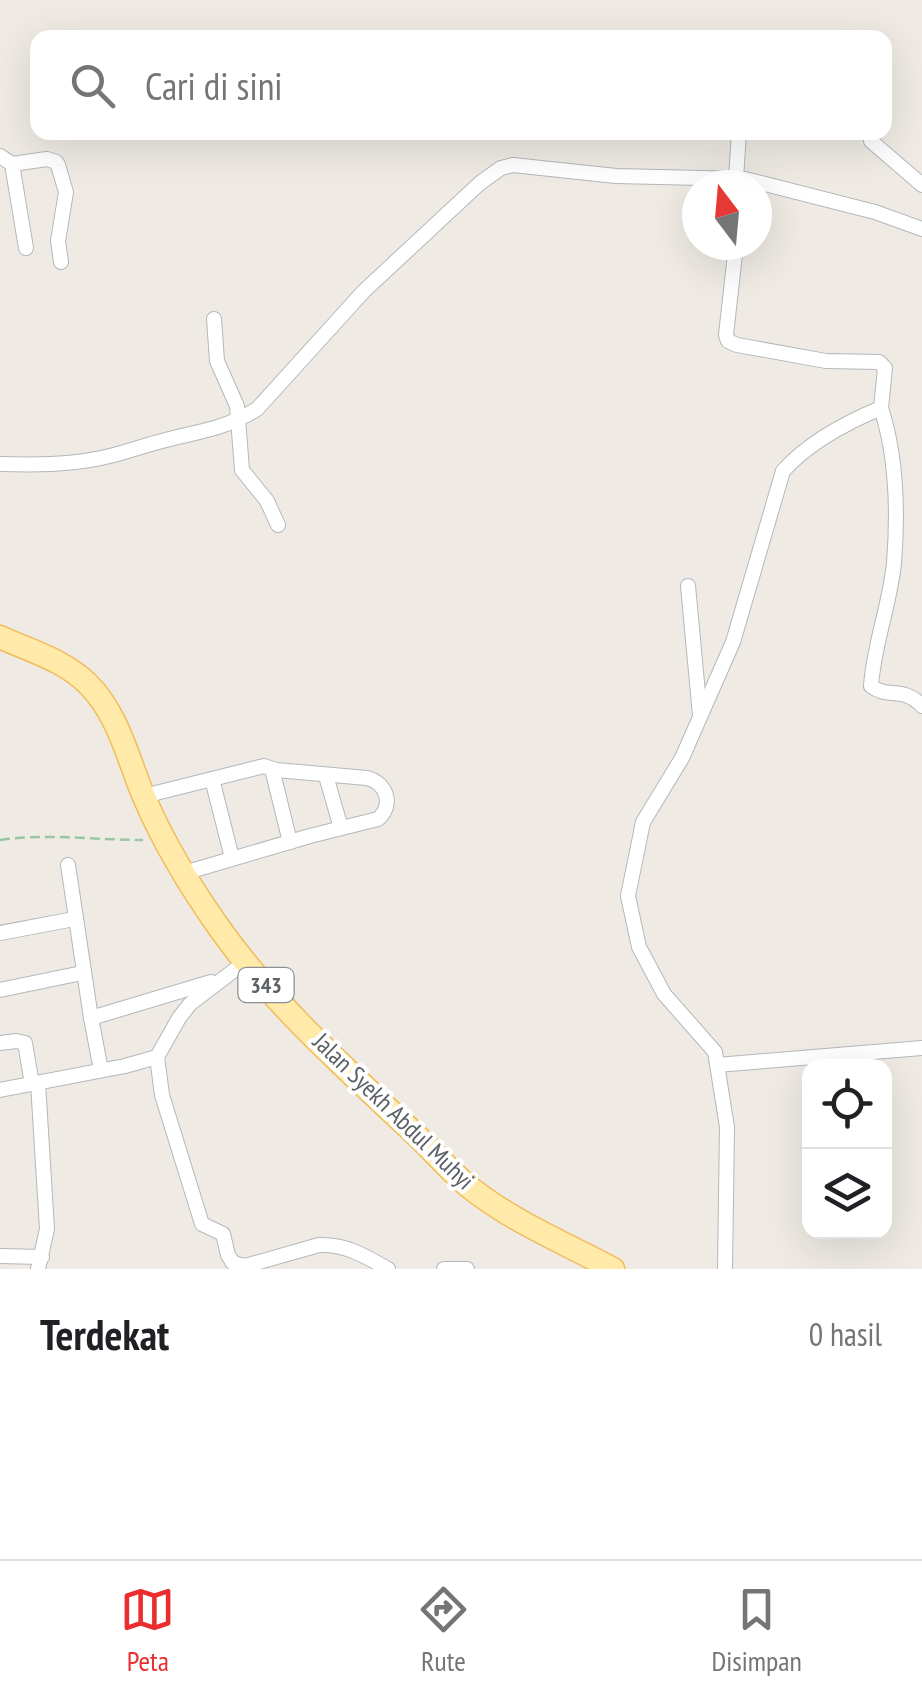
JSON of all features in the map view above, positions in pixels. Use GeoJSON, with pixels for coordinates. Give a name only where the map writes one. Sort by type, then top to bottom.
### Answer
{"type":"FeatureCollection","features":[{"type":"Feature","properties":{"kind":"main road","name":"Jalan Syekh Abdul Muhyi"},"geometry":{"type":"LineString","coordinates":[[0,637],[61,663],[88,683],[108,710],[164,840],[184,874],[245,962],[288,1009],[469,1186],[516,1218],[613,1269]]}},
{"type":"Feature","properties":{"kind":"street"},"geometry":{"type":"LineString","coordinates":[[740,140],[742,170]]}},
{"type":"Feature","properties":{"kind":"street"},"geometry":{"type":"LineString","coordinates":[[871,141],[922,185]]}},
{"type":"Feature","properties":{"kind":"street"},"geometry":{"type":"LineString","coordinates":[[26,248],[6,160],[47,159],[58,165],[66,192],[58,242],[61,262]]}},
{"type":"Feature","properties":{"kind":"street"},"geometry":{"type":"LineString","coordinates":[[0,464],[50,465],[100,458],[239,420],[257,409],[364,291],[501,168],[514,165],[682,179]]}},
{"type":"Feature","properties":{"kind":"street"},"geometry":{"type":"LineString","coordinates":[[772,188],[875,212],[922,229]]}},
{"type":"Feature","properties":{"kind":"street"},"geometry":{"type":"LineString","coordinates":[[734,260],[728,341],[826,361],[882,363],[885,368],[881,408],[894,465],[894,564],[871,686],[912,696],[922,706]]}},
{"type":"Feature","properties":{"kind":"street"},"geometry":{"type":"LineString","coordinates":[[214,319],[215,353],[235,398],[242,470],[268,501],[278,524]]}},
{"type":"Feature","properties":{"kind":"street"},"geometry":{"type":"LineString","coordinates":[[725,1269],[727,1127],[715,1052],[664,994],[638,947],[628,896],[643,822],[682,758],[733,642],[782,470],[818,440],[881,408]]}},
{"type":"Feature","properties":{"kind":"street"},"geometry":{"type":"LineString","coordinates":[[688,586],[700,717]]}},
{"type":"Feature","properties":{"kind":"street"},"geometry":{"type":"LineString","coordinates":[[144,796],[264,766],[374,780],[384,788],[387,804],[383,816],[184,874]]}},
{"type":"Feature","properties":{"kind":"street"},"geometry":{"type":"LineString","coordinates":[[272,769],[290,842]]}},
{"type":"Feature","properties":{"kind":"street"},"geometry":{"type":"LineString","coordinates":[[326,776],[341,828]]}},
{"type":"Feature","properties":{"kind":"street"},"geometry":{"type":"LineString","coordinates":[[212,779],[232,858]]}},
{"type":"Feature","properties":{"kind":"street"},"geometry":{"type":"LineString","coordinates":[[68,865],[82,973],[101,1070]]}},
{"type":"Feature","properties":{"kind":"street"},"geometry":{"type":"LineString","coordinates":[[0,933],[74,919]]}},
{"type":"Feature","properties":{"kind":"street"},"geometry":{"type":"LineString","coordinates":[[245,962],[201,994],[178,1018],[157,1056],[162,1095],[202,1224],[223,1234],[233,1263],[245,1266],[331,1245],[358,1252],[388,1269]]}},
{"type":"Feature","properties":{"kind":"street"},"geometry":{"type":"LineString","coordinates":[[0,990],[82,973]]}},
{"type":"Feature","properties":{"kind":"street"},"geometry":{"type":"LineString","coordinates":[[91,1018],[218,980]]}},
{"type":"Feature","properties":{"kind":"street"},"geometry":{"type":"LineString","coordinates":[[0,1043],[25,1042],[35,1083],[46,1218],[40,1263],[0,1256]]}},
{"type":"Feature","properties":{"kind":"street"},"geometry":{"type":"LineString","coordinates":[[717,1065],[922,1048]]}},
{"type":"Feature","properties":{"kind":"street"},"geometry":{"type":"LineString","coordinates":[[0,1090],[125,1066],[157,1056]]}},
{"type":"Feature","properties":{"kind":"street"},"geometry":{"type":"LineString","coordinates":[[444,1269],[467,1269]]}},
{"type":"Feature","properties":{"kind":"path"},"geometry":{"type":"LineString","coordinates":[[0,840],[30,835],[164,840]]}}]}
